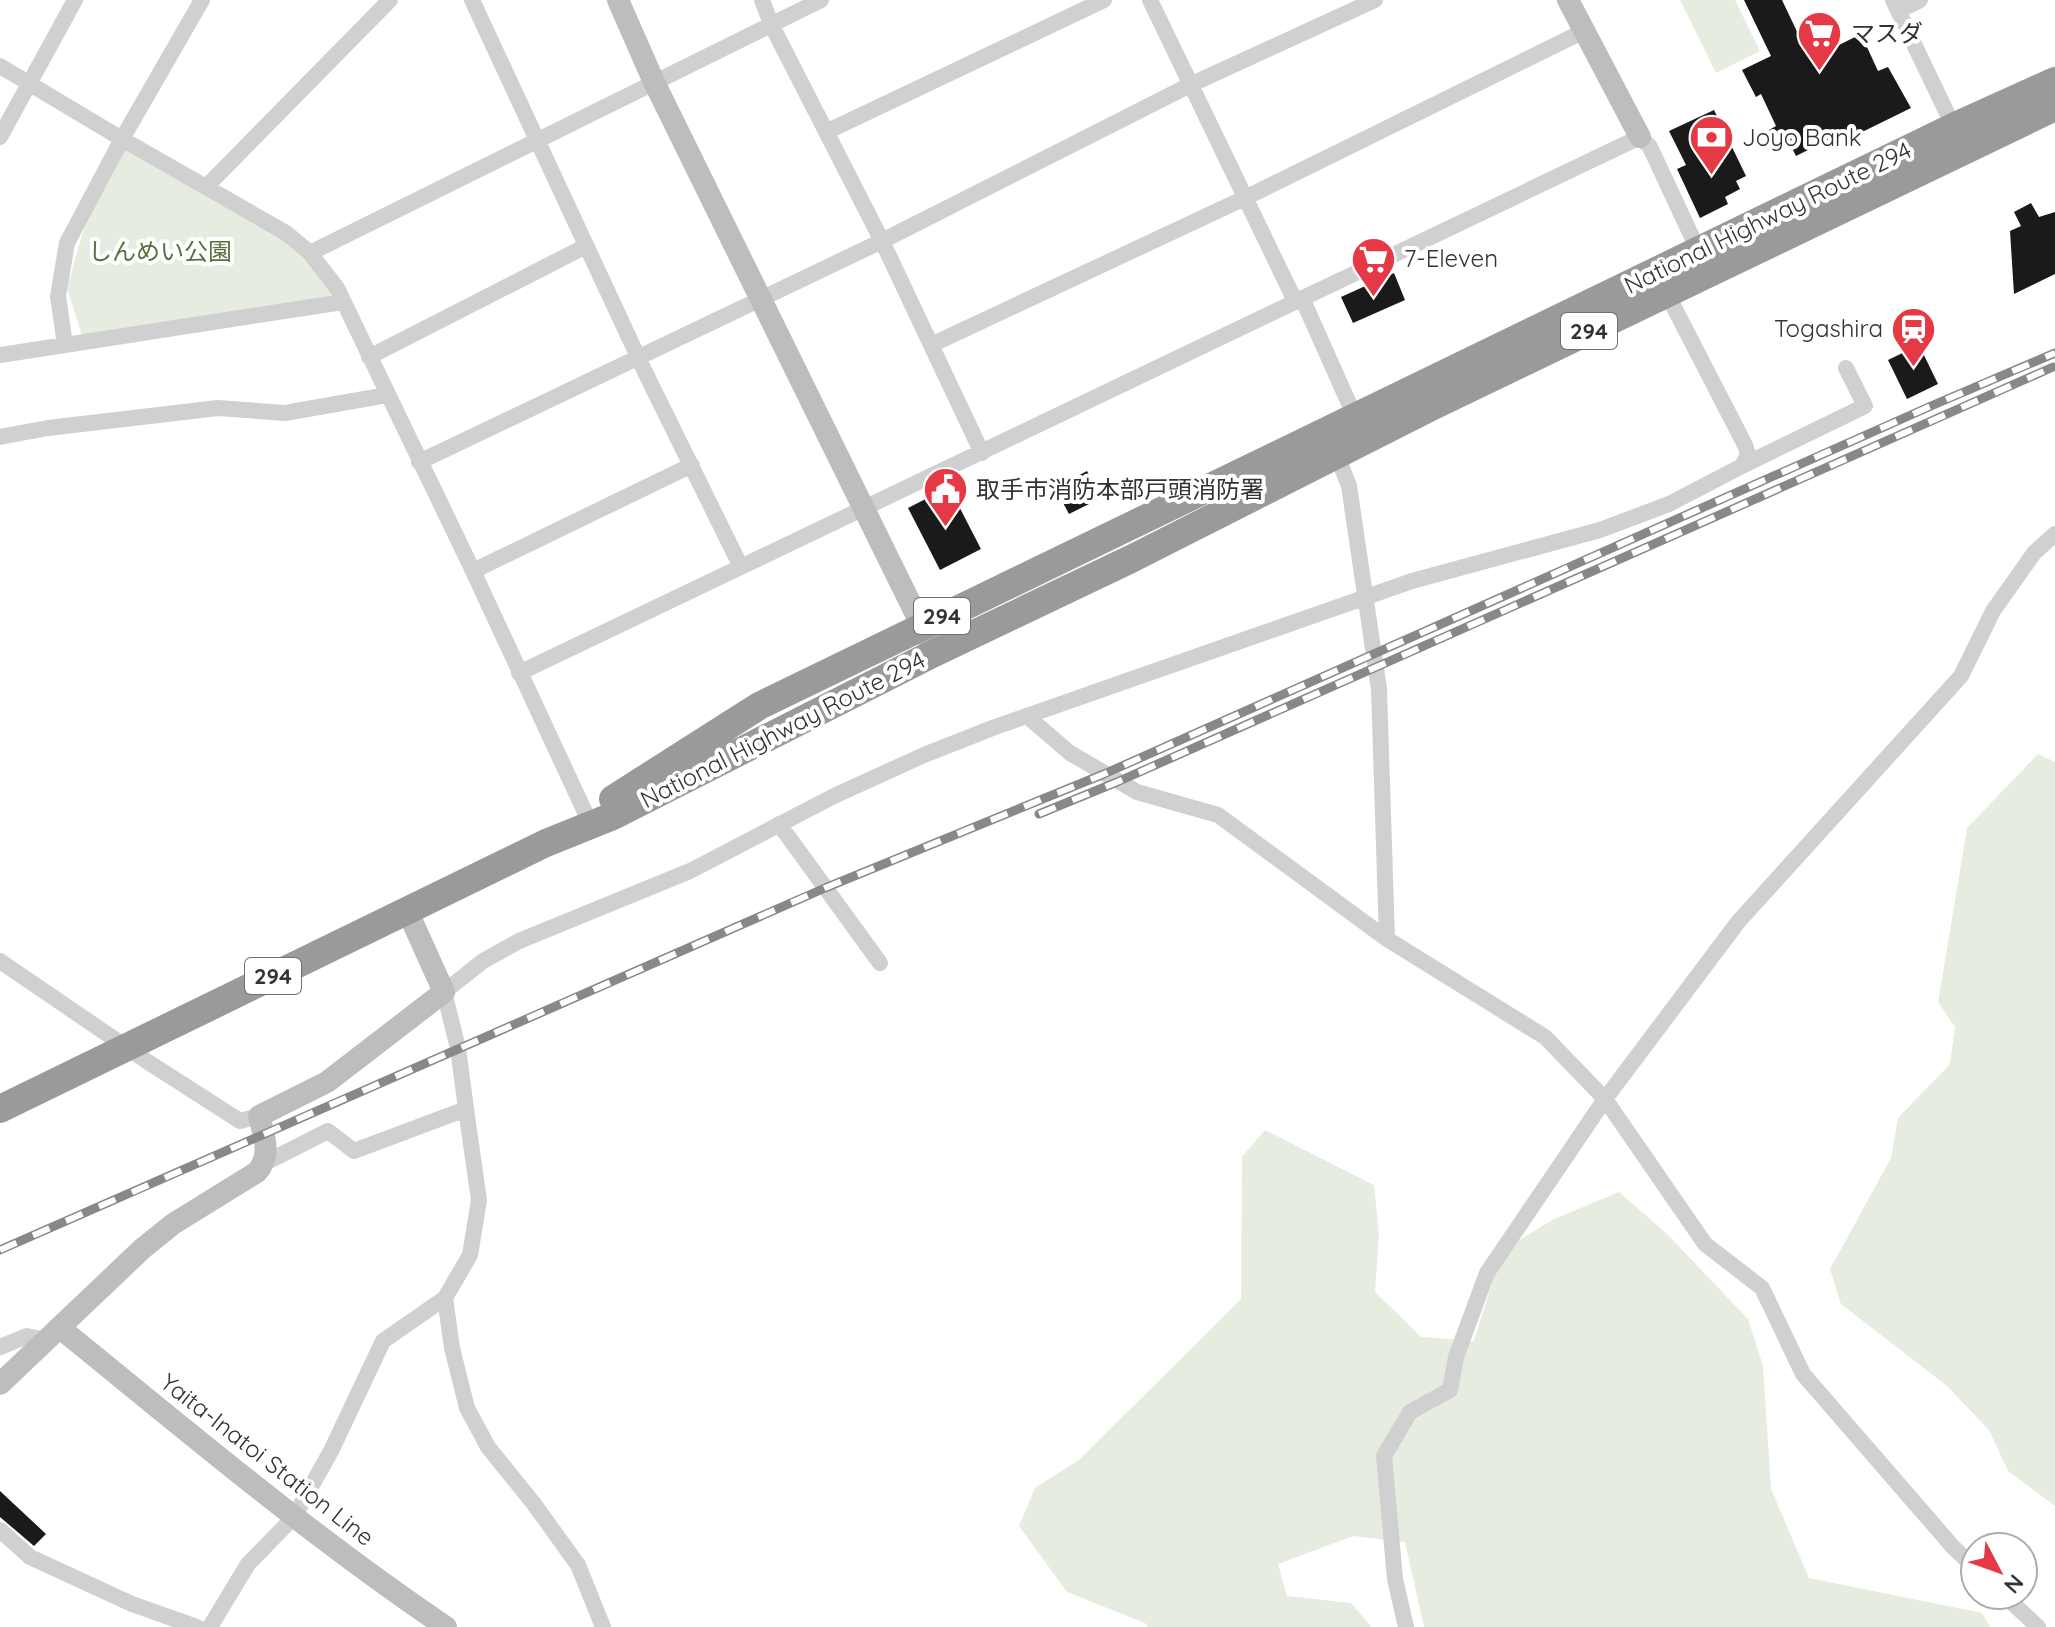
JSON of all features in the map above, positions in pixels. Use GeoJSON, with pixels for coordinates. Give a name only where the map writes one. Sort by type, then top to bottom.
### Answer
{"type":"FeatureCollection","features":[{"type":"Feature","properties":{"kind":"highway","name":"National Highway Route 294"},"geometry":{"type":"LineString","coordinates":[[0,1109],[546,843],[589,820],[759,706],[1355,417],[1661,283],[1959,139],[2055,81]]}},
{"type":"Feature","properties":{"kind":"highway","name":"National Highway Route 294"},"geometry":{"type":"LineString","coordinates":[[589,820],[613,816],[934,653],[1131,559],[1337,455],[1661,283],[1699,252],[1959,139],[2055,107]]}},
{"type":"Feature","properties":{"kind":"main road"},"geometry":{"type":"LineString","coordinates":[[618,0],[654,82],[934,653]]}},
{"type":"Feature","properties":{"kind":"main road"},"geometry":{"type":"LineString","coordinates":[[1568,0],[1640,137]]}},
{"type":"Feature","properties":{"kind":"main road"},"geometry":{"type":"LineString","coordinates":[[0,1384],[142,1249],[173,1224],[257,1172],[265,1163],[266,1146],[259,1116],[327,1082],[444,992],[407,910]]}},
{"type":"Feature","properties":{"kind":"main road","name":"Yaita-Inatoi Station Line"},"geometry":{"type":"LineString","coordinates":[[53,1334],[389,1589],[446,1627]]}},
{"type":"Feature","properties":{"kind":"street"},"geometry":{"type":"LineString","coordinates":[[0,137],[75,0]]}},
{"type":"Feature","properties":{"kind":"street"},"geometry":{"type":"LineString","coordinates":[[65,345],[58,296],[67,243],[122,139],[202,0]]}},
{"type":"Feature","properties":{"kind":"street"},"geometry":{"type":"LineString","coordinates":[[206,187],[390,0]]}},
{"type":"Feature","properties":{"kind":"street"},"geometry":{"type":"LineString","coordinates":[[472,0],[638,358],[741,567]]}},
{"type":"Feature","properties":{"kind":"street"},"geometry":{"type":"LineString","coordinates":[[762,0],[771,24],[882,241],[982,453]]}},
{"type":"Feature","properties":{"kind":"street"},"geometry":{"type":"LineString","coordinates":[[310,253],[821,0]]}},
{"type":"Feature","properties":{"kind":"street"},"geometry":{"type":"LineString","coordinates":[[826,132],[1104,0]]}},
{"type":"Feature","properties":{"kind":"street"},"geometry":{"type":"LineString","coordinates":[[1150,0],[1355,417]]}},
{"type":"Feature","properties":{"kind":"street"},"geometry":{"type":"LineString","coordinates":[[419,462],[882,241],[1192,84],[1375,0]]}},
{"type":"Feature","properties":{"kind":"street"},"geometry":{"type":"LineString","coordinates":[[1920,0],[1896,5],[1959,139]]}},
{"type":"Feature","properties":{"kind":"street"},"geometry":{"type":"LineString","coordinates":[[931,345],[1247,197],[1584,31]]}},
{"type":"Feature","properties":{"kind":"street"},"geometry":{"type":"LineString","coordinates":[[0,66],[286,233],[310,253],[337,288],[589,820]]}},
{"type":"Feature","properties":{"kind":"street"},"geometry":{"type":"LineString","coordinates":[[519,673],[1640,137],[1650,147],[1699,252]]}},
{"type":"Feature","properties":{"kind":"street"},"geometry":{"type":"LineString","coordinates":[[369,357],[586,246]]}},
{"type":"Feature","properties":{"kind":"street"},"geometry":{"type":"LineString","coordinates":[[1661,283],[1745,445],[1748,454],[1742,466]]}},
{"type":"Feature","properties":{"kind":"street"},"geometry":{"type":"LineString","coordinates":[[0,355],[343,302]]}},
{"type":"Feature","properties":{"kind":"street"},"geometry":{"type":"LineString","coordinates":[[210,1627],[248,1564],[294,1517],[331,1451],[383,1341],[445,1298],[470,1255],[479,1200],[458,1048],[444,992],[483,961],[519,941],[690,871],[779,824],[924,755],[1366,596],[1600,530],[1669,504],[1865,406],[1846,368]]}},
{"type":"Feature","properties":{"kind":"street"},"geometry":{"type":"LineString","coordinates":[[0,437],[48,428],[218,408],[285,413],[387,395]]}},
{"type":"Feature","properties":{"kind":"street"},"geometry":{"type":"LineString","coordinates":[[1337,455],[1349,486],[1379,689],[1387,939]]}},
{"type":"Feature","properties":{"kind":"street"},"geometry":{"type":"LineString","coordinates":[[473,571],[692,465]]}},
{"type":"Feature","properties":{"kind":"street"},"geometry":{"type":"LineString","coordinates":[[1406,1627],[1395,1579],[1384,1456],[1410,1412],[1450,1390],[1456,1357],[1487,1273],[1605,1099],[1738,922],[1961,676],[1993,611],[2034,553],[2055,534]]}},
{"type":"Feature","properties":{"kind":"street"},"geometry":{"type":"LineString","coordinates":[[1028,717],[1070,753],[1137,792],[1218,815],[1387,939],[1545,1037],[1605,1099],[1705,1244],[1762,1288],[1803,1374],[1959,1553]]}},
{"type":"Feature","properties":{"kind":"street"},"geometry":{"type":"LineString","coordinates":[[779,824],[880,963]]}},
{"type":"Feature","properties":{"kind":"street"},"geometry":{"type":"LineString","coordinates":[[0,961],[240,1121],[259,1116]]}},
{"type":"Feature","properties":{"kind":"street"},"geometry":{"type":"LineString","coordinates":[[265,1163],[328,1131],[354,1151],[466,1109]]}},
{"type":"Feature","properties":{"kind":"street"},"geometry":{"type":"LineString","coordinates":[[445,1298],[452,1348],[467,1408],[488,1447],[578,1565],[603,1627]]}},
{"type":"Feature","properties":{"kind":"street"},"geometry":{"type":"LineString","coordinates":[[0,1347],[27,1336],[53,1334]]}},
{"type":"Feature","properties":{"kind":"street"},"geometry":{"type":"LineString","coordinates":[[0,1530],[30,1557],[132,1604],[197,1627]]}},
{"type":"Feature","properties":{"kind":"street"},"geometry":{"type":"LineString","coordinates":[[2021,1611],[2038,1627]]}},
{"type":"Feature","properties":{"kind":"green space"},"geometry":{"type":"Polygon","coordinates":[[[1680,0],[1735,0],[1760,51],[1716,73],[1680,0]]]}},
{"type":"Feature","properties":{"kind":"green space","name":"しんめい公園"},"geometry":{"type":"Polygon","coordinates":[[[122,139],[286,233],[343,302],[84,342],[67,288],[83,232],[122,139]]]}},
{"type":"Feature","properties":{"kind":"green space"},"geometry":{"type":"Polygon","coordinates":[[[2038,754],[2055,762],[2055,1506],[2008,1471],[1989,1430],[1947,1386],[1841,1304],[1830,1269],[1891,1158],[1898,1118],[1950,1064],[1955,1027],[1938,1002],[1967,828],[2038,754]]]}},
{"type":"Feature","properties":{"kind":"green space"},"geometry":{"type":"Polygon","coordinates":[[[1265,1130],[1374,1185],[1379,1234],[1375,1292],[1421,1337],[1474,1341],[1502,1251],[1552,1220],[1619,1192],[1667,1234],[1748,1319],[1763,1366],[1771,1489],[1809,1578],[1959,1608],[1959,1611],[1982,1613],[1990,1627],[1424,1627],[1405,1542],[1353,1536],[1278,1564],[1287,1596],[1351,1603],[1372,1627],[1148,1627],[1145,1623],[1067,1592],[1019,1526],[1035,1488],[1079,1460],[1241,1299],[1242,1157],[1265,1130]]]}},
{"type":"Feature","properties":{"kind":"building"},"geometry":{"type":"Polygon","coordinates":[[[1744,0],[1782,0],[1801,40],[1820,31],[1825,41],[1831,39],[1835,47],[1861,34],[1878,71],[1888,67],[1911,108],[1854,136],[1850,129],[1796,156],[1790,144],[1778,150],[1769,130],[1776,126],[1761,94],[1756,97],[1742,70],[1771,56],[1744,0]]]}},
{"type":"Feature","properties":{"kind":"building"},"geometry":{"type":"Polygon","coordinates":[[[1714,110],[1746,176],[1736,181],[1740,189],[1725,197],[1728,204],[1700,218],[1677,169],[1686,165],[1669,131],[1714,110]]]}},
{"type":"Feature","properties":{"kind":"building"},"geometry":{"type":"Polygon","coordinates":[[[2031,203],[2039,217],[2055,212],[2055,274],[2014,294],[2010,231],[2021,226],[2014,212],[2031,203]]]}},
{"type":"Feature","properties":{"kind":"building","name":"7-Eleven"},"geometry":{"type":"Polygon","coordinates":[[[1394,273],[1405,300],[1353,323],[1341,297],[1394,273]]]}},
{"type":"Feature","properties":{"kind":"building"},"geometry":{"type":"Polygon","coordinates":[[[1919,345],[1938,384],[1907,399],[1888,360],[1919,345]]]}},
{"type":"Feature","properties":{"kind":"building"},"geometry":{"type":"Polygon","coordinates":[[[1087,471],[1101,498],[1069,514],[1055,488],[1087,471]]]}},
{"type":"Feature","properties":{"kind":"building","name":"取手市消防本部戸頭消防署"},"geometry":{"type":"Polygon","coordinates":[[[949,487],[981,549],[940,570],[908,508],[949,487]]]}},
{"type":"Feature","properties":{"kind":"building"},"geometry":{"type":"Polygon","coordinates":[[[0,1491],[46,1534],[34,1546],[0,1517],[0,1491]]]}},
{"type":"Feature","properties":{"kind":"railway"},"geometry":{"type":"LineString","coordinates":[[0,1250],[825,888],[1104,774],[2055,353]]}},
{"type":"Feature","properties":{"kind":"railway"},"geometry":{"type":"LineString","coordinates":[[1039,814],[2053,367]]}},
{"type":"Feature","properties":{"kind":"place","name":"マスダ"},"geometry":{"type":"Point","coordinates":[1820,73]}},
{"type":"Feature","properties":{"kind":"place","name":"Joyo Bank"},"geometry":{"type":"Point","coordinates":[1711,177]}},
{"type":"Feature","properties":{"kind":"place","name":"7-Eleven"},"geometry":{"type":"Point","coordinates":[1373,298]}},
{"type":"Feature","properties":{"kind":"place","name":"Togashira"},"geometry":{"type":"Point","coordinates":[1914,368]}},
{"type":"Feature","properties":{"kind":"place","name":"取手市消防本部戸頭消防署"},"geometry":{"type":"Point","coordinates":[945,529]}}]}
